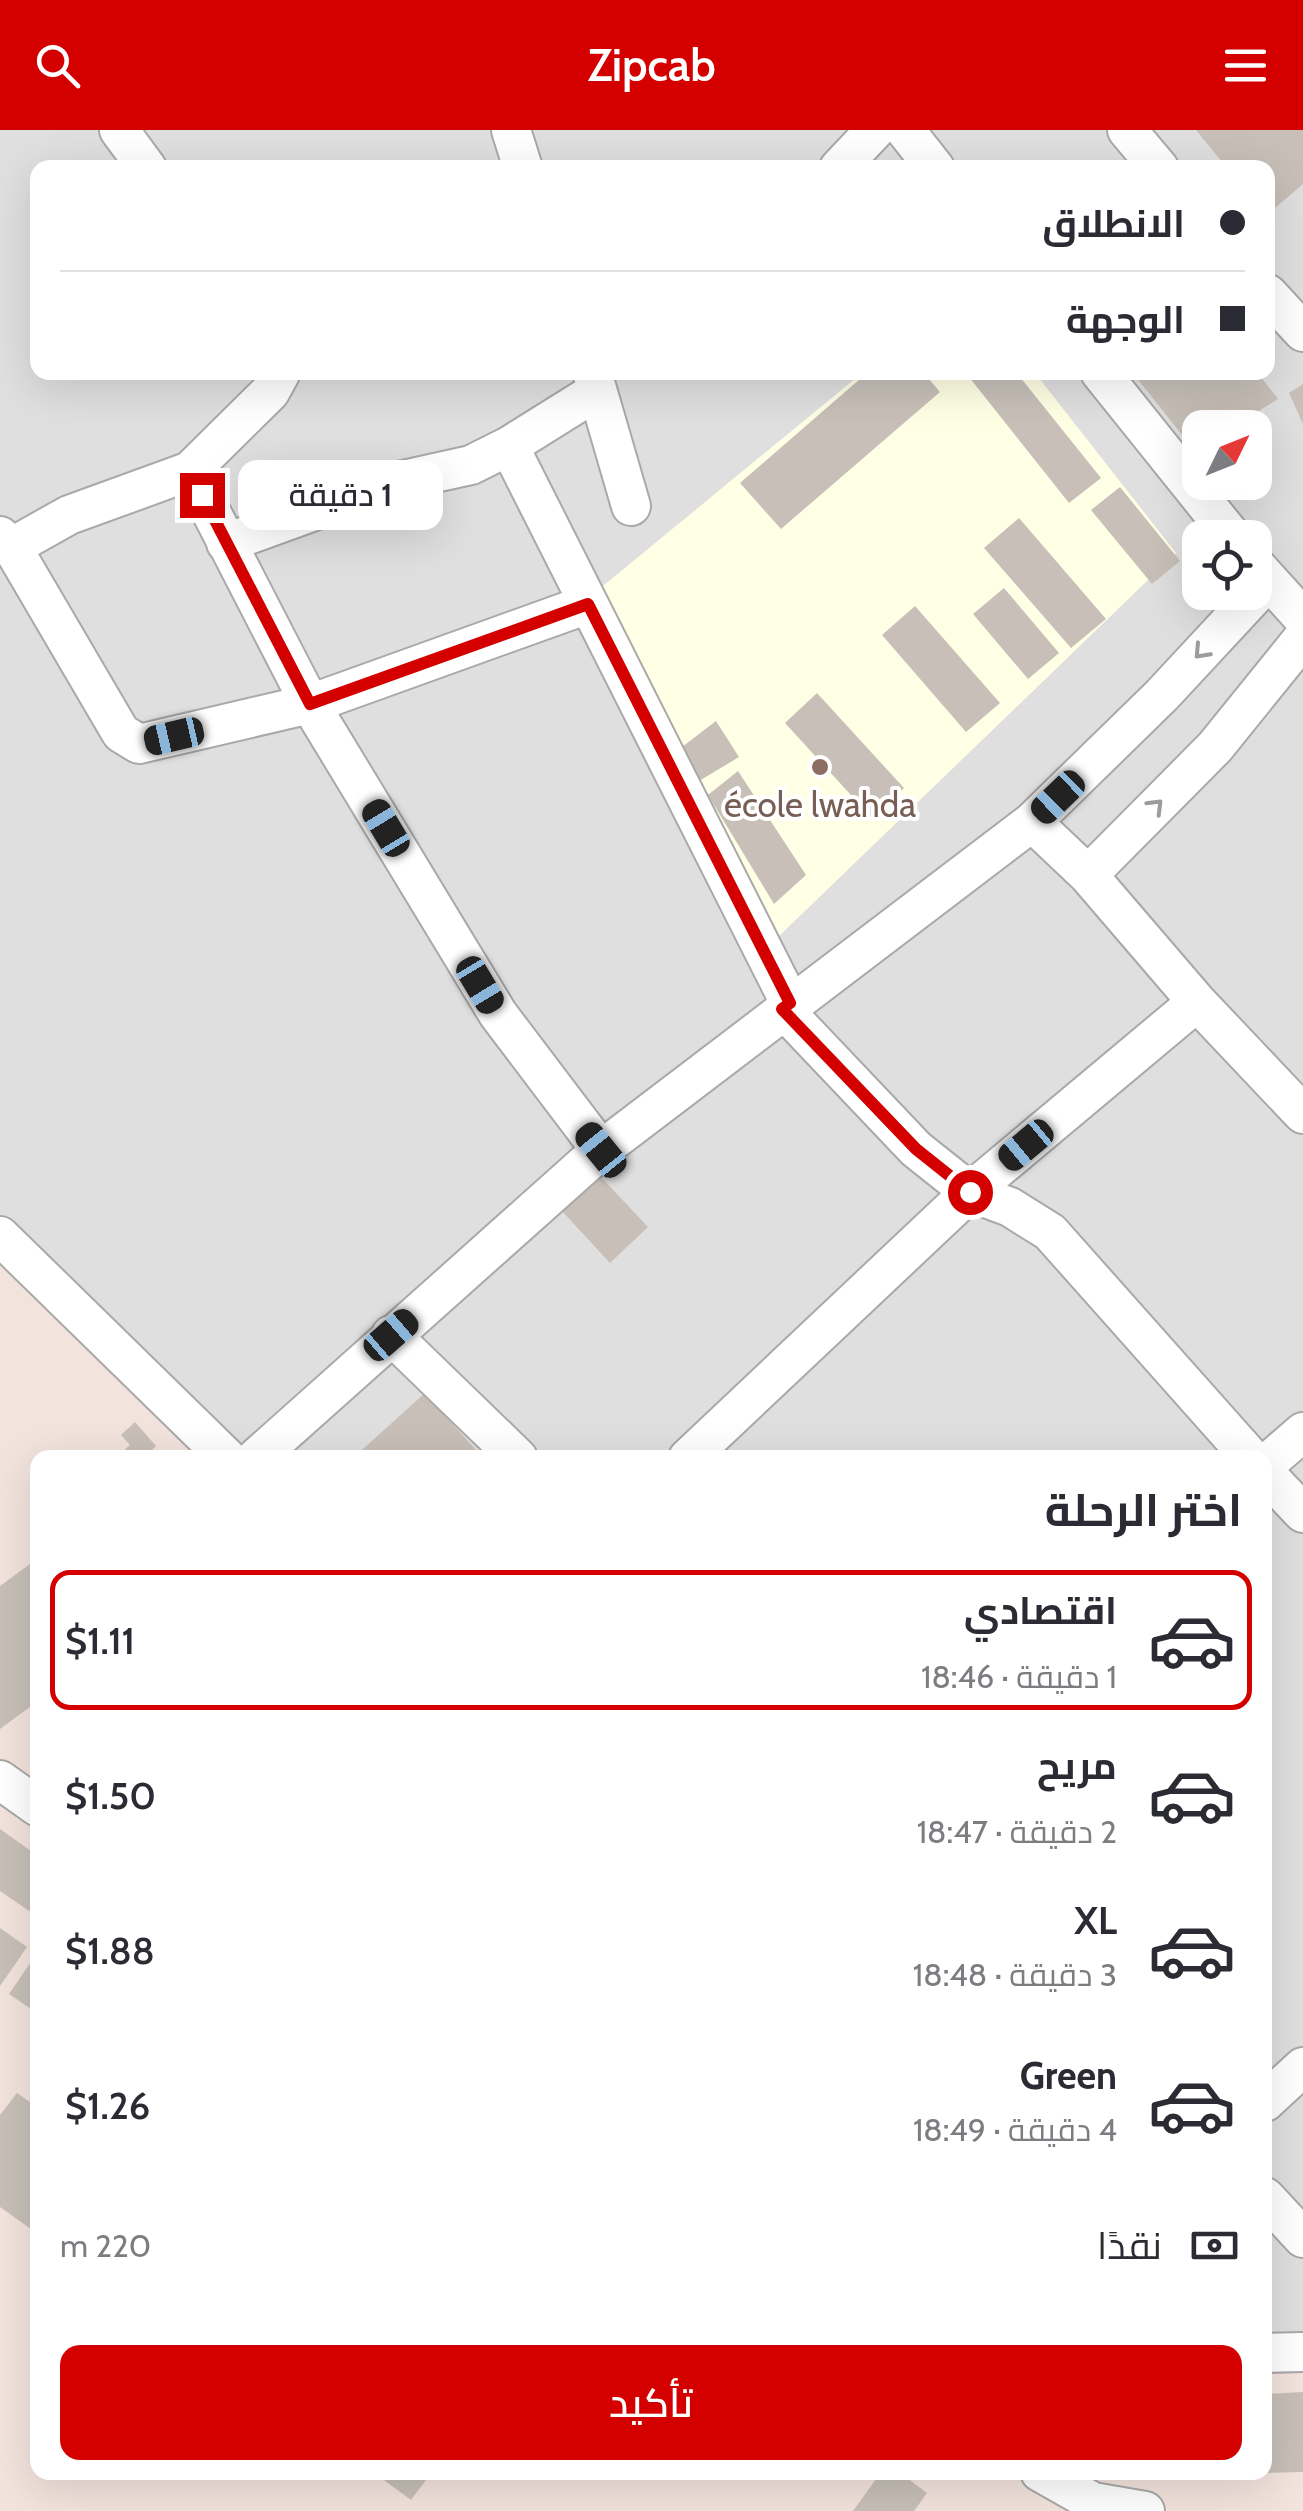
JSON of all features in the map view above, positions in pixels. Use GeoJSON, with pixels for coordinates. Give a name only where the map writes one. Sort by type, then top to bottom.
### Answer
{"type":"FeatureCollection","features":[{"type":"Feature","properties":{"kind":"street"},"geometry":{"type":"LineString","coordinates":[[120,130],[141,160]]}},
{"type":"Feature","properties":{"kind":"street"},"geometry":{"type":"LineString","coordinates":[[511,130],[520,160]]}},
{"type":"Feature","properties":{"kind":"street"},"geometry":{"type":"LineString","coordinates":[[846,160],[874,130]]}},
{"type":"Feature","properties":{"kind":"street"},"geometry":{"type":"LineString","coordinates":[[905,130],[929,160]]}},
{"type":"Feature","properties":{"kind":"street"},"geometry":{"type":"LineString","coordinates":[[1127,130],[1152,160]]}},
{"type":"Feature","properties":{"kind":"street"},"geometry":{"type":"LineString","coordinates":[[1275,302],[1303,332]]}},
{"type":"Feature","properties":{"kind":"street"},"geometry":{"type":"LineString","coordinates":[[277,380],[270,392],[190,472],[6,541],[120,733],[131,742],[140,744],[310,704],[588,604]]}},
{"type":"Feature","properties":{"kind":"street"},"geometry":{"type":"LineString","coordinates":[[1106,380],[1218,520]]}},
{"type":"Feature","properties":{"kind":"street"},"geometry":{"type":"LineString","coordinates":[[226,543],[394,482],[471,465],[508,446],[594,382],[631,506]]}},
{"type":"Feature","properties":{"kind":"street"},"geometry":{"type":"LineString","coordinates":[[508,446],[786,1006],[916,1149],[970,1192],[1010,1208],[1050,1232],[1244,1450]]}},
{"type":"Feature","properties":{"kind":"street"},"geometry":{"type":"LineString","coordinates":[[190,472],[310,704],[498,1014],[601,1150]]}},
{"type":"Feature","properties":{"kind":"street"},"geometry":{"type":"LineString","coordinates":[[1272,585],[1303,618]]}},
{"type":"Feature","properties":{"kind":"street"},"geometry":{"type":"LineString","coordinates":[[265,1450],[601,1150],[1032,822],[1162,695],[1231,610]]}},
{"type":"Feature","properties":{"kind":"street"},"geometry":{"type":"LineString","coordinates":[[1088,875],[1215,747],[1303,638]]}},
{"type":"Feature","properties":{"kind":"street"},"geometry":{"type":"LineString","coordinates":[[1032,822],[1088,875],[1197,1002],[1303,1114]]}},
{"type":"Feature","properties":{"kind":"street"},"geometry":{"type":"LineString","coordinates":[[696,1450],[970,1192],[1197,1002]]}},
{"type":"Feature","properties":{"kind":"street"},"geometry":{"type":"LineString","coordinates":[[0,1236],[218,1450]]}},
{"type":"Feature","properties":{"kind":"street"},"geometry":{"type":"LineString","coordinates":[[391,1335],[510,1450]]}},
{"type":"Feature","properties":{"kind":"street"},"geometry":{"type":"LineString","coordinates":[[1272,1460],[1303,1432]]}},
{"type":"Feature","properties":{"kind":"street"},"geometry":{"type":"LineString","coordinates":[[1272,1480],[1303,1513]]}},
{"type":"Feature","properties":{"kind":"street"},"geometry":{"type":"LineString","coordinates":[[0,1780],[30,1802]]}},
{"type":"Feature","properties":{"kind":"street"},"geometry":{"type":"LineString","coordinates":[[1272,2096],[1303,2067]]}},
{"type":"Feature","properties":{"kind":"street"},"geometry":{"type":"LineString","coordinates":[[1272,2205],[1303,2238]]}},
{"type":"Feature","properties":{"kind":"street"},"geometry":{"type":"LineString","coordinates":[[1272,2354],[1303,2352]]}},
{"type":"Feature","properties":{"kind":"street"},"geometry":{"type":"LineString","coordinates":[[1054,2480],[1093,2502],[1145,2511]]}},
{"type":"Feature","properties":{"kind":"street"},"geometry":{"type":"LineString","coordinates":[[1072,2480],[1093,2502]]}},
{"type":"Feature","properties":{"kind":"shaded area"},"geometry":{"type":"Polygon","coordinates":[[[0,130],[1303,130],[1303,2372],[1272,2374],[1272,1450],[189,1450],[0,1257],[0,130]]]}},
{"type":"Feature","properties":{"kind":"shaded area","name":"école lwahda"},"geometry":{"type":"Polygon","coordinates":[[[853,380],[1040,380],[1176,553],[777,938],[592,595],[853,380]]]}},
{"type":"Feature","properties":{"kind":"shaded area"},"geometry":{"type":"Polygon","coordinates":[[[0,1257],[189,1450],[30,1450],[30,2480],[1272,2480],[1272,2374],[1303,2372],[1303,2511],[0,2511],[0,1257]]]}},
{"type":"Feature","properties":{"kind":"building"},"geometry":{"type":"Polygon","coordinates":[[[1196,130],[1303,130],[1303,184],[1275,208],[1275,160],[1220,160],[1196,130]]]}},
{"type":"Feature","properties":{"kind":"building"},"geometry":{"type":"Polygon","coordinates":[[[859,380],[930,380],[940,392],[781,529],[740,483],[859,380]]]}},
{"type":"Feature","properties":{"kind":"building"},"geometry":{"type":"Polygon","coordinates":[[[971,380],[1022,380],[1101,478],[1069,503],[971,380]]]}},
{"type":"Feature","properties":{"kind":"building"},"geometry":{"type":"Polygon","coordinates":[[[1138,380],[1263,380],[1278,399],[1260,410],[1182,410],[1182,435],[1138,380]]]}},
{"type":"Feature","properties":{"kind":"building"},"geometry":{"type":"Polygon","coordinates":[[[1303,384],[1303,424],[1289,393],[1303,384]]]}},
{"type":"Feature","properties":{"kind":"building"},"geometry":{"type":"Polygon","coordinates":[[[1120,487],[1180,561],[1152,584],[1091,510],[1120,487]]]}},
{"type":"Feature","properties":{"kind":"building"},"geometry":{"type":"Polygon","coordinates":[[[1019,518],[1106,619],[1071,648],[984,548],[1019,518]]]}},
{"type":"Feature","properties":{"kind":"building"},"geometry":{"type":"Polygon","coordinates":[[[1004,588],[1059,653],[1028,679],[973,614],[1004,588]]]}},
{"type":"Feature","properties":{"kind":"building"},"geometry":{"type":"Polygon","coordinates":[[[915,606],[1000,703],[966,732],[882,635],[915,606]]]}},
{"type":"Feature","properties":{"kind":"building"},"geometry":{"type":"Polygon","coordinates":[[[817,693],[904,788],[872,818],[785,723],[817,693]]]}},
{"type":"Feature","properties":{"kind":"building"},"geometry":{"type":"Polygon","coordinates":[[[716,721],[739,757],[699,781],[678,750],[716,721]]]}},
{"type":"Feature","properties":{"kind":"building"},"geometry":{"type":"Polygon","coordinates":[[[738,771],[806,875],[774,904],[708,795],[738,771]]]}},
{"type":"Feature","properties":{"kind":"building"},"geometry":{"type":"Polygon","coordinates":[[[600,1176],[648,1227],[610,1263],[562,1211],[600,1176]]]}},
{"type":"Feature","properties":{"kind":"building"},"geometry":{"type":"Polygon","coordinates":[[[425,1393],[476,1450],[362,1450],[425,1393]]]}},
{"type":"Feature","properties":{"kind":"building"},"geometry":{"type":"Polygon","coordinates":[[[135,1422],[156,1446],[152,1450],[125,1450],[130,1445],[121,1435],[135,1422]]]}},
{"type":"Feature","properties":{"kind":"building"},"geometry":{"type":"Polygon","coordinates":[[[30,1564],[30,1707],[0,1729],[0,1586],[30,1564]]]}},
{"type":"Feature","properties":{"kind":"building"},"geometry":{"type":"Polygon","coordinates":[[[0,1829],[30,1850],[30,1912],[0,1891],[0,1829]]]}},
{"type":"Feature","properties":{"kind":"building"},"geometry":{"type":"Polygon","coordinates":[[[0,1928],[27,1947],[0,1986],[0,1928]]]}},
{"type":"Feature","properties":{"kind":"building"},"geometry":{"type":"Polygon","coordinates":[[[30,1963],[30,2008],[9,1994],[30,1963]]]}},
{"type":"Feature","properties":{"kind":"building"},"geometry":{"type":"Polygon","coordinates":[[[17,2093],[30,2102],[30,2228],[0,2207],[0,2115],[17,2093]]]}},
{"type":"Feature","properties":{"kind":"building"},"geometry":{"type":"Polygon","coordinates":[[[1303,2392],[1303,2472],[1272,2473],[1272,2394],[1303,2392]]]}},
{"type":"Feature","properties":{"kind":"building"},"geometry":{"type":"Polygon","coordinates":[[[384,2480],[426,2480],[411,2500],[384,2480]]]}},
{"type":"Feature","properties":{"kind":"building"},"geometry":{"type":"Polygon","coordinates":[[[875,2480],[910,2480],[927,2493],[914,2511],[853,2511],[875,2480]]]}},
{"type":"Feature","properties":{"kind":"place","name":"école lwahda"},"geometry":{"type":"Point","coordinates":[820,767]}},
{"type":"Feature","properties":{"kind":"route"},"geometry":{"type":"LineString","coordinates":[[202,495],[310,704],[588,604],[790,1003],[782,1009],[916,1149],[970,1192]]}}]}
